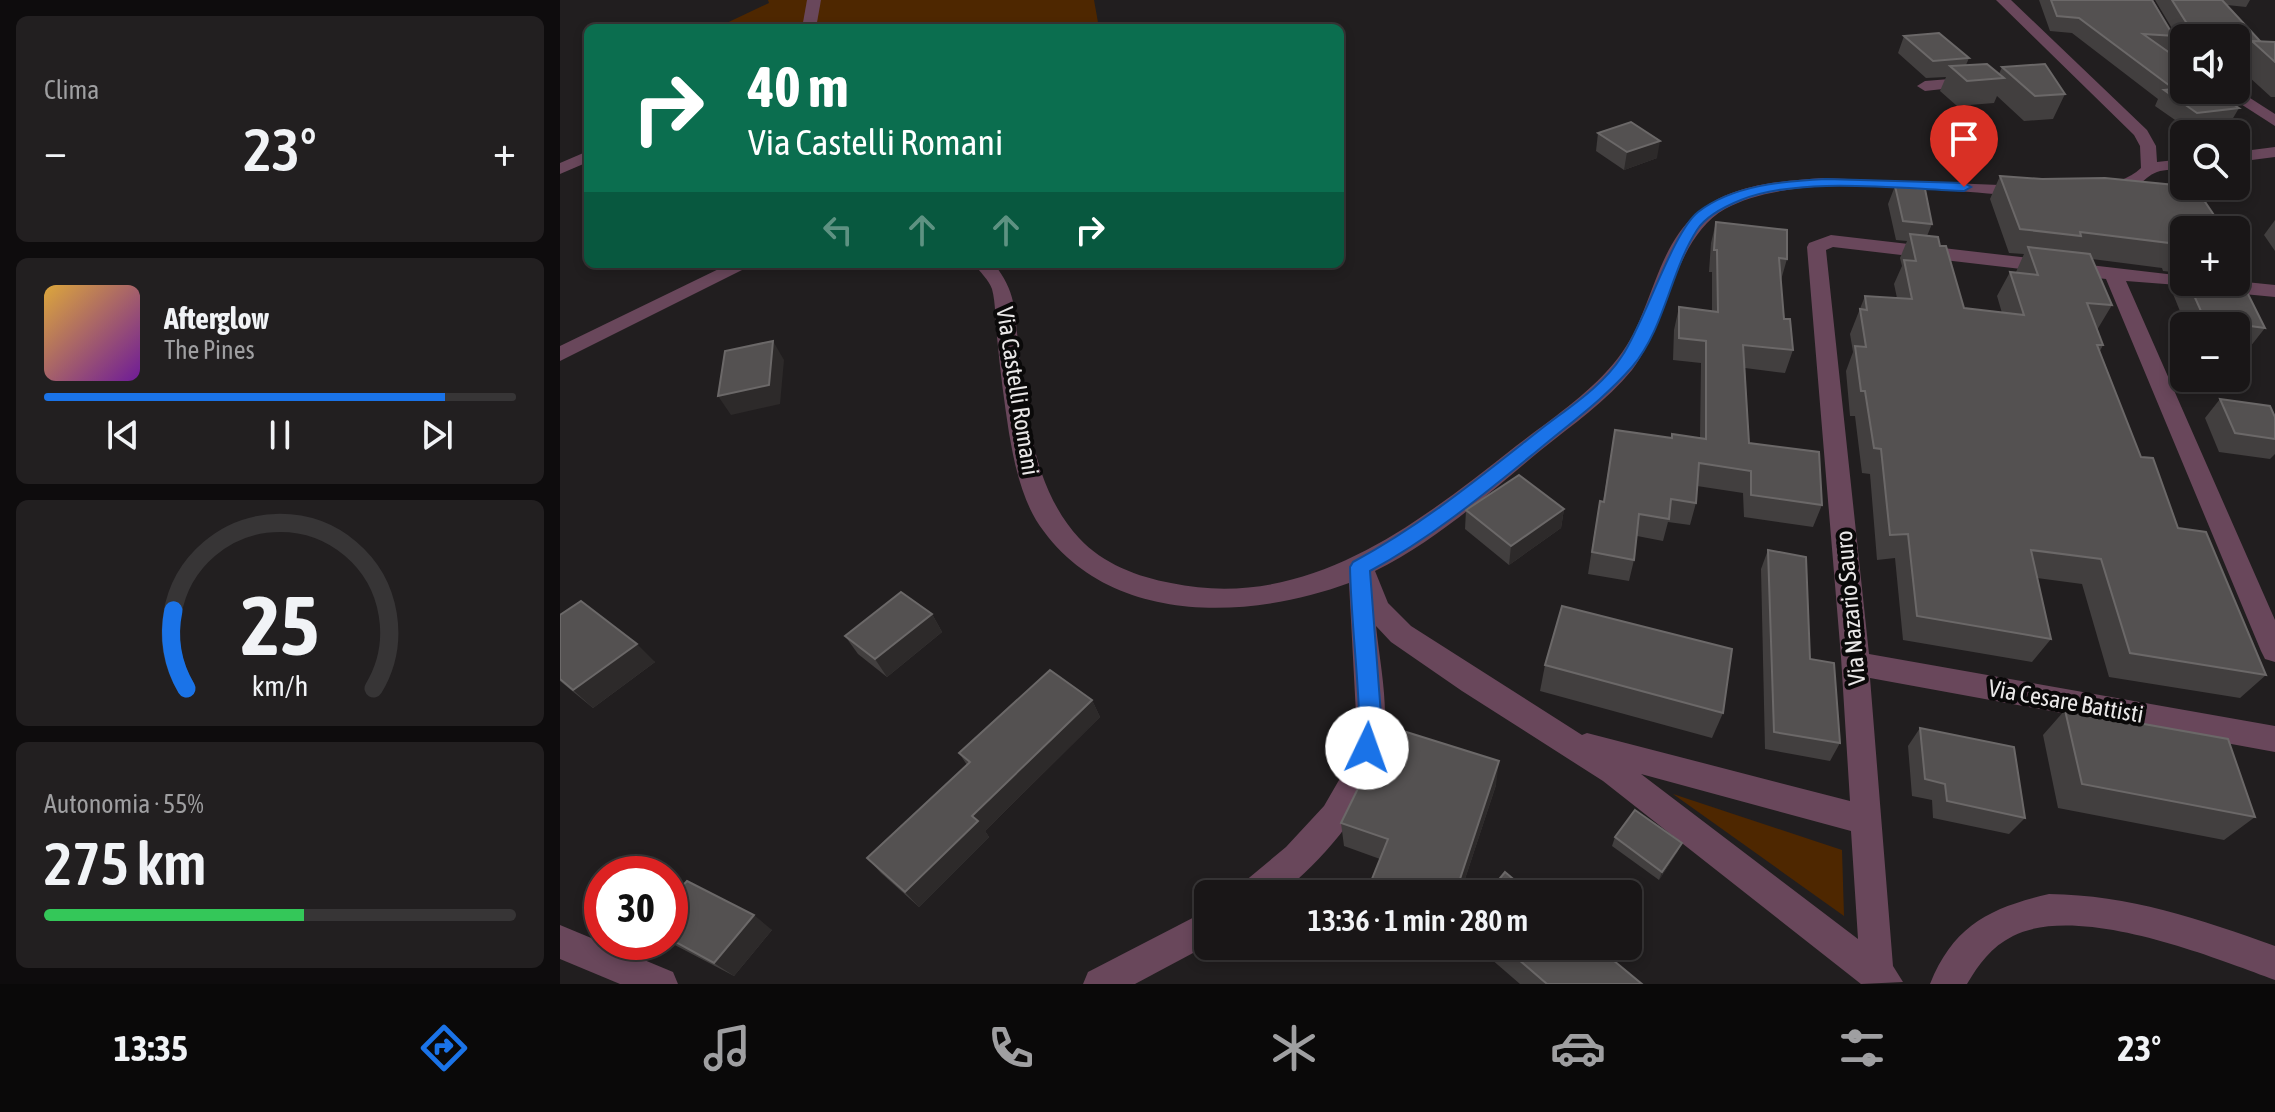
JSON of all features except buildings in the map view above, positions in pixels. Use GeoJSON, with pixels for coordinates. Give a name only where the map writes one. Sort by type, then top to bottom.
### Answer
{"type":"FeatureCollection","features":[{"type":"Feature","properties":{"kind":"street"},"geometry":{"type":"LineString","coordinates":[[810,24],[814,0]]}},
{"type":"Feature","properties":{"kind":"street"},"geometry":{"type":"LineString","coordinates":[[2003,0],[2073,75],[2141,133],[2148,146],[2149,168],[2143,177],[2123,189],[2094,193]]}},
{"type":"Feature","properties":{"kind":"street"},"geometry":{"type":"LineString","coordinates":[[2146,0],[2170,42]]}},
{"type":"Feature","properties":{"kind":"street"},"geometry":{"type":"LineString","coordinates":[[1925,86],[1987,81]]}},
{"type":"Feature","properties":{"kind":"street"},"geometry":{"type":"LineString","coordinates":[[2249,104],[2275,121]]}},
{"type":"Feature","properties":{"kind":"street"},"geometry":{"type":"LineString","coordinates":[[2250,155],[2275,152]]}},
{"type":"Feature","properties":{"kind":"street"},"geometry":{"type":"LineString","coordinates":[[560,169],[584,158]]}},
{"type":"Feature","properties":{"kind":"street"},"geometry":{"type":"LineString","coordinates":[[2149,168],[2170,166]]}},
{"type":"Feature","properties":{"kind":"street","name":"Via Castelli Romani"},"geometry":{"type":"LineString","coordinates":[[987,268],[1001,286],[1023,441],[1035,492],[1047,516],[1063,537],[1085,558],[1110,575],[1138,587],[1199,598],[1254,596],[1290,591],[1360,567],[1401,545],[1446,514],[1592,397],[1628,362],[1690,229],[1703,215],[1722,203],[1771,187],[1826,183],[2044,192]]}},
{"type":"Feature","properties":{"kind":"street","name":"Via Nazario Sauro"},"geometry":{"type":"LineString","coordinates":[[1883,980],[1816,249],[1820,243],[1831,241],[2114,275]]}},
{"type":"Feature","properties":{"kind":"street"},"geometry":{"type":"LineString","coordinates":[[560,354],[736,268]]}},
{"type":"Feature","properties":{"kind":"street"},"geometry":{"type":"LineString","coordinates":[[2170,281],[2114,275],[2275,651]]}},
{"type":"Feature","properties":{"kind":"street"},"geometry":{"type":"LineString","coordinates":[[2250,288],[2275,291]]}},
{"type":"Feature","properties":{"kind":"street"},"geometry":{"type":"LineString","coordinates":[[1360,567],[1372,601],[1389,624],[1459,674],[1569,741],[1639,789],[1883,980]]}},
{"type":"Feature","properties":{"kind":"street"},"geometry":{"type":"LineString","coordinates":[[1272,880],[1309,849],[1334,821],[1348,797],[1367,748],[1370,715],[1360,567]]}},
{"type":"Feature","properties":{"kind":"street","name":"Via Cesare Battisti"},"geometry":{"type":"LineString","coordinates":[[1856,664],[2275,739]]}},
{"type":"Feature","properties":{"kind":"street"},"geometry":{"type":"LineString","coordinates":[[1569,741],[1867,820]]}},
{"type":"Feature","properties":{"kind":"street"},"geometry":{"type":"LineString","coordinates":[[1947,984],[1963,954],[1978,937],[1993,925],[2036,911],[2123,915],[2188,931],[2275,963]]}},
{"type":"Feature","properties":{"kind":"street"},"geometry":{"type":"LineString","coordinates":[[1100,984],[1194,934]]}},
{"type":"Feature","properties":{"kind":"street"},"geometry":{"type":"LineString","coordinates":[[560,942],[661,984]]}},
{"type":"Feature","properties":{"kind":"shaded area"},"geometry":{"type":"Polygon","coordinates":[[[768,0],[1094,0],[1098,24],[724,24],[769,3],[768,0]]]}},
{"type":"Feature","properties":{"kind":"shaded area"},"geometry":{"type":"Polygon","coordinates":[[[1673,794],[1842,850],[1844,916],[1673,794]]]}},
{"type":"Feature","properties":{"kind":"route"},"geometry":{"type":"LineString","coordinates":[[1367,748],[1370,715],[1360,567],[1401,545],[1446,514],[1592,397],[1628,362],[1690,229],[1703,215],[1746,193],[1789,185],[1826,183],[1964,187]]}}]}
